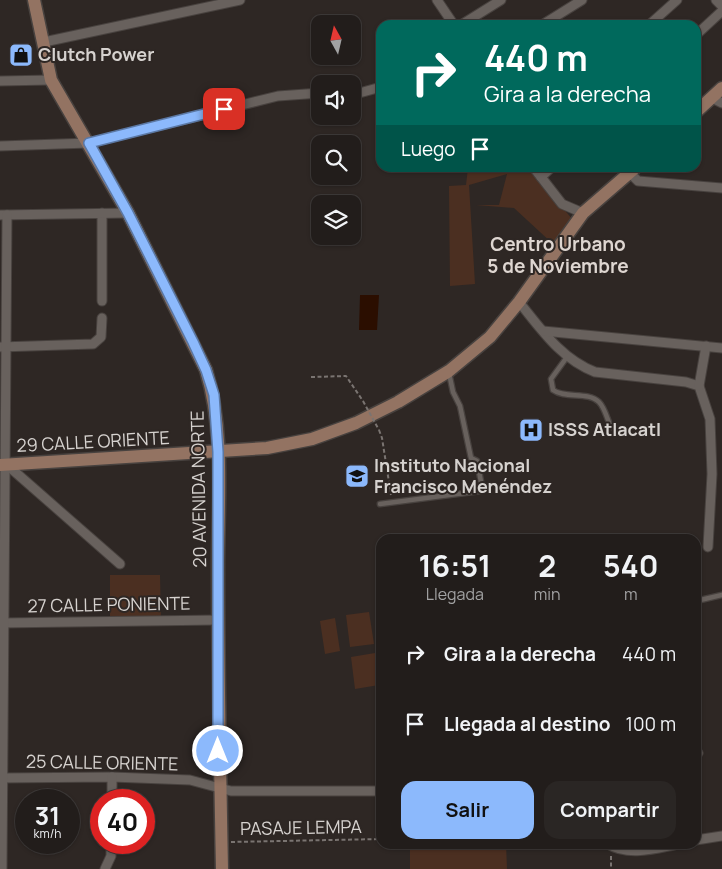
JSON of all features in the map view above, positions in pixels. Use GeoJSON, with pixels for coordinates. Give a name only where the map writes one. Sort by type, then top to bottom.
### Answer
{"type":"FeatureCollection","features":[{"type":"Feature","properties":{"kind":"street","name":"20 AVENIDA NORTE"},"geometry":{"type":"LineString","coordinates":[[34,0],[51,80],[128,213],[206,370],[214,395],[218,452],[219,788],[222,869]]}},
{"type":"Feature","properties":{"kind":"street"},"geometry":{"type":"LineString","coordinates":[[44,42],[240,0]]}},
{"type":"Feature","properties":{"kind":"street"},"geometry":{"type":"LineString","coordinates":[[437,0],[451,20]]}},
{"type":"Feature","properties":{"kind":"street"},"geometry":{"type":"LineString","coordinates":[[469,20],[501,0]]}},
{"type":"Feature","properties":{"kind":"street"},"geometry":{"type":"LineString","coordinates":[[654,20],[676,0]]}},
{"type":"Feature","properties":{"kind":"street"},"geometry":{"type":"LineString","coordinates":[[716,0],[722,6]]}},
{"type":"Feature","properties":{"kind":"street"},"geometry":{"type":"LineString","coordinates":[[549,20],[577,1]]}},
{"type":"Feature","properties":{"kind":"street"},"geometry":{"type":"LineString","coordinates":[[701,30],[722,11]]}},
{"type":"Feature","properties":{"kind":"street"},"geometry":{"type":"LineString","coordinates":[[0,81],[51,80]]}},
{"type":"Feature","properties":{"kind":"street"},"geometry":{"type":"LineString","coordinates":[[361,92],[376,88]]}},
{"type":"Feature","properties":{"kind":"street"},"geometry":{"type":"LineString","coordinates":[[701,109],[717,100],[722,88]]}},
{"type":"Feature","properties":{"kind":"street"},"geometry":{"type":"LineString","coordinates":[[0,146],[89,143],[278,96],[311,94]]}},
{"type":"Feature","properties":{"kind":"street"},"geometry":{"type":"LineString","coordinates":[[537,172],[562,204],[584,214]]}},
{"type":"Feature","properties":{"kind":"street"},"geometry":{"type":"LineString","coordinates":[[541,177],[547,172]]}},
{"type":"Feature","properties":{"kind":"street","name":"29 CALLE ORIENTE"},"geometry":{"type":"LineString","coordinates":[[3,464],[267,448],[320,436],[356,423],[398,402],[449,371],[490,337],[519,302],[584,214],[630,172]]}},
{"type":"Feature","properties":{"kind":"street"},"geometry":{"type":"LineString","coordinates":[[633,172],[638,181],[722,188]]}},
{"type":"Feature","properties":{"kind":"street"},"geometry":{"type":"LineString","coordinates":[[2,869],[4,215],[128,213]]}},
{"type":"Feature","properties":{"kind":"street"},"geometry":{"type":"LineString","coordinates":[[102,214],[102,301]]}},
{"type":"Feature","properties":{"kind":"street"},"geometry":{"type":"LineString","coordinates":[[519,302],[543,332],[567,357],[595,372],[686,382],[699,386]]}},
{"type":"Feature","properties":{"kind":"street"},"geometry":{"type":"LineString","coordinates":[[3,347],[86,345],[100,340],[102,318]]}},
{"type":"Feature","properties":{"kind":"street"},"geometry":{"type":"LineString","coordinates":[[543,332],[722,348]]}},
{"type":"Feature","properties":{"kind":"street"},"geometry":{"type":"LineString","coordinates":[[706,346],[699,386],[710,419],[717,475],[708,547]]}},
{"type":"Feature","properties":{"kind":"street"},"geometry":{"type":"LineString","coordinates":[[3,464],[120,564]]}},
{"type":"Feature","properties":{"kind":"street","name":"27 CALLE PONIENTE"},"geometry":{"type":"LineString","coordinates":[[2,622],[218,620]]}},
{"type":"Feature","properties":{"kind":"street"},"geometry":{"type":"LineString","coordinates":[[112,777],[112,789]]}},
{"type":"Feature","properties":{"kind":"street","name":"25 CALLE ORIENTE"},"geometry":{"type":"LineString","coordinates":[[1,778],[112,777],[190,780],[231,791],[376,791]]}},
{"type":"Feature","properties":{"kind":"street"},"geometry":{"type":"LineString","coordinates":[[701,839],[722,836]]}},
{"type":"Feature","properties":{"kind":"street"},"geometry":{"type":"LineString","coordinates":[[630,849],[642,849]]}},
{"type":"Feature","properties":{"kind":"street"},"geometry":{"type":"LineString","coordinates":[[105,869],[111,854]]}},
{"type":"Feature","properties":{"kind":"lane"},"geometry":{"type":"LineString","coordinates":[[567,357],[551,379],[553,390],[558,394],[594,398],[602,406],[611,427],[616,428]]}},
{"type":"Feature","properties":{"kind":"lane"},"geometry":{"type":"LineString","coordinates":[[380,504],[480,491],[482,488],[477,461],[471,458],[460,406],[453,392],[449,371]]}},
{"type":"Feature","properties":{"kind":"lane"},"geometry":{"type":"LineString","coordinates":[[701,601],[722,595]]}},
{"type":"Feature","properties":{"kind":"path"},"geometry":{"type":"LineString","coordinates":[[311,377],[346,376],[363,400],[382,438],[392,503]]}},
{"type":"Feature","properties":{"kind":"path","name":"PASAJE LEMPA"},"geometry":{"type":"LineString","coordinates":[[221,842],[376,839]]}},
{"type":"Feature","properties":{"kind":"path"},"geometry":{"type":"LineString","coordinates":[[610,849],[612,869]]}},
{"type":"Feature","properties":{"kind":"shaded area"},"geometry":{"type":"Polygon","coordinates":[[[468,172],[532,172],[573,220],[553,244],[514,208],[476,205],[499,205],[507,174],[469,185],[475,284],[450,286],[449,186],[466,185],[468,172]]]}},
{"type":"Feature","properties":{"kind":"shaded area"},"geometry":{"type":"Polygon","coordinates":[[[360,295],[379,295],[377,330],[359,330],[360,295]]]}},
{"type":"Feature","properties":{"kind":"shaded area"},"geometry":{"type":"Polygon","coordinates":[[[110,575],[160,575],[161,620],[110,621],[110,575]]]}},
{"type":"Feature","properties":{"kind":"shaded area"},"geometry":{"type":"Polygon","coordinates":[[[369,612],[374,644],[350,647],[346,615],[369,612]]]}},
{"type":"Feature","properties":{"kind":"shaded area"},"geometry":{"type":"Polygon","coordinates":[[[335,618],[340,651],[325,654],[320,621],[335,618]]]}},
{"type":"Feature","properties":{"kind":"shaded area"},"geometry":{"type":"Polygon","coordinates":[[[375,653],[376,686],[355,689],[351,657],[375,653]]]}},
{"type":"Feature","properties":{"kind":"shaded area"},"geometry":{"type":"Polygon","coordinates":[[[410,849],[506,849],[507,869],[410,869],[410,849]]]}},
{"type":"Feature","properties":{"kind":"place","name":"Clutch Power"},"geometry":{"type":"Point","coordinates":[21,55]}},
{"type":"Feature","properties":{"kind":"place","name":"ISSS Atlacatl"},"geometry":{"type":"Point","coordinates":[531,430]}},
{"type":"Feature","properties":{"kind":"place","name":"Instituto Nacional Francisco Menéndez"},"geometry":{"type":"Point","coordinates":[357,476]}},
{"type":"Feature","properties":{"kind":"district","name":"Centro Urbano 5 de Noviembre"},"geometry":{"type":"Point","coordinates":[558,255]}},
{"type":"Feature","properties":{"kind":"route"},"geometry":{"type":"LineString","coordinates":[[218,751],[218,452],[214,395],[206,370],[193,342],[128,213],[89,143],[224,109]]}}]}
